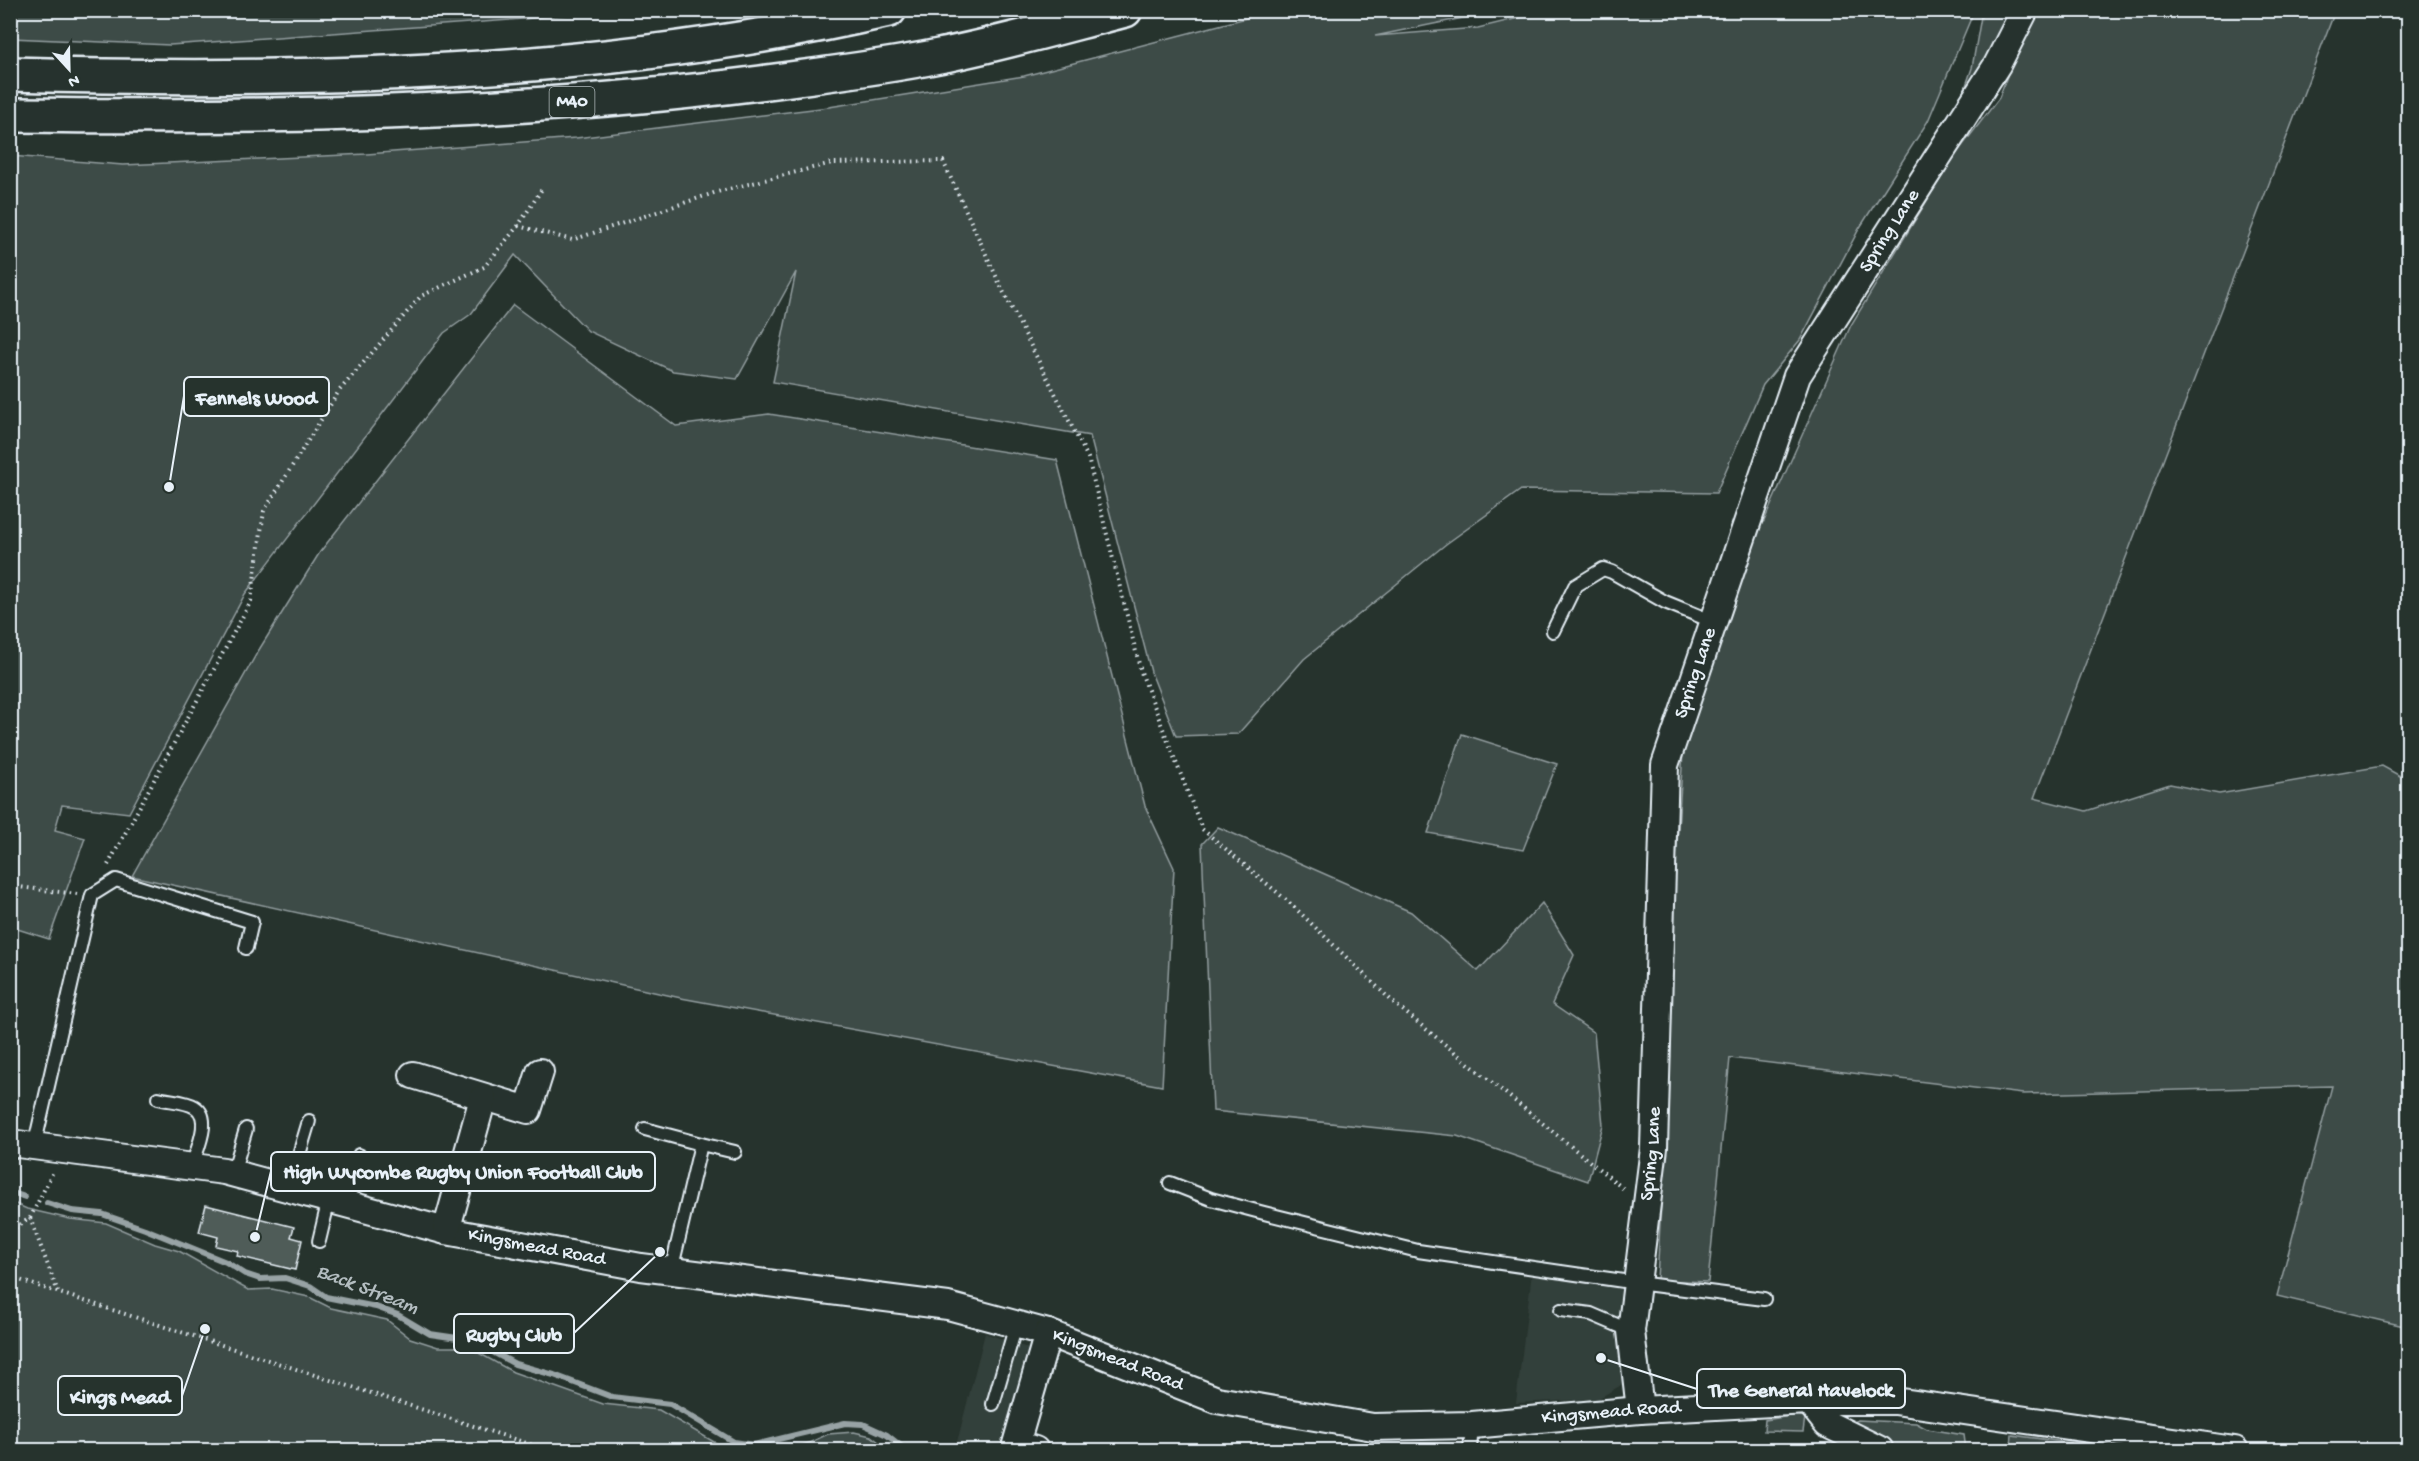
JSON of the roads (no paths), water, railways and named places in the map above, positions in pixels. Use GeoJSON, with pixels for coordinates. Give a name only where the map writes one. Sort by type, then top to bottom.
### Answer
{"type":"FeatureCollection","features":[{"type":"Feature","properties":{"kind":"highway","name":"M40"},"geometry":{"type":"LineString","coordinates":[[10,74],[149,78],[424,71],[548,63],[725,42],[889,10]]}},
{"type":"Feature","properties":{"kind":"highway","name":"M40"},"geometry":{"type":"LineString","coordinates":[[10,115],[160,117],[440,111],[666,95],[813,76],[939,56],[1125,10]]}},
{"type":"Feature","properties":{"kind":"street","name":"Spring Lane"},"geometry":{"type":"LineString","coordinates":[[1640,1410],[1631,1331],[1654,1148],[1665,765],[1797,376],[1997,64],[2025,10]]}},
{"type":"Feature","properties":{"kind":"street"},"geometry":{"type":"LineString","coordinates":[[412,1075],[528,1110],[540,1072]]}},
{"type":"Feature","properties":{"kind":"street"},"geometry":{"type":"LineString","coordinates":[[446,1231],[483,1098]]}},
{"type":"Feature","properties":{"kind":"street","name":"Kingsmead Road"},"geometry":{"type":"LineString","coordinates":[[22,1145],[233,1173],[446,1231],[671,1271],[948,1306],[1048,1333],[1217,1400],[1373,1427],[1471,1438],[1640,1410],[1809,1401],[1895,1401],[2219,1449]]}},
{"type":"Feature","properties":{"kind":"street"},"geometry":{"type":"LineString","coordinates":[[1035,1450],[1017,1444],[1048,1333]]}},
{"type":"Feature","properties":{"kind":"street"},"geometry":{"type":"LineString","coordinates":[[1809,1401],[1827,1424],[1880,1450]]}},
{"type":"Feature","properties":{"kind":"lane"},"geometry":{"type":"LineString","coordinates":[[1553,631],[1575,586],[1603,569],[1665,602],[1714,621]]}},
{"type":"Feature","properties":{"kind":"lane"},"geometry":{"type":"LineString","coordinates":[[22,1145],[92,895],[116,880],[252,922],[246,948]]}},
{"type":"Feature","properties":{"kind":"lane"},"geometry":{"type":"LineString","coordinates":[[158,1098],[195,1107],[202,1114],[203,1125],[192,1166]]}},
{"type":"Feature","properties":{"kind":"lane"},"geometry":{"type":"LineString","coordinates":[[289,1188],[309,1121]]}},
{"type":"Feature","properties":{"kind":"lane"},"geometry":{"type":"LineString","coordinates":[[233,1173],[246,1129]]}},
{"type":"Feature","properties":{"kind":"lane"},"geometry":{"type":"LineString","coordinates":[[645,1129],[735,1152]]}},
{"type":"Feature","properties":{"kind":"lane"},"geometry":{"type":"LineString","coordinates":[[671,1271],[701,1144]]}},
{"type":"Feature","properties":{"kind":"lane"},"geometry":{"type":"LineString","coordinates":[[319,1241],[359,1155]]}},
{"type":"Feature","properties":{"kind":"lane"},"geometry":{"type":"LineString","coordinates":[[1170,1183],[1243,1208],[1418,1251],[1764,1299]]}},
{"type":"Feature","properties":{"kind":"lane"},"geometry":{"type":"LineString","coordinates":[[1561,1310],[1591,1314],[1631,1331]]}},
{"type":"Feature","properties":{"kind":"lane"},"geometry":{"type":"LineString","coordinates":[[993,1404],[1016,1324]]}},
{"type":"Feature","properties":{"kind":"waterway","name":"Back Stream"},"geometry":{"type":"LineString","coordinates":[[10,1192],[25,1197]]}},
{"type":"Feature","properties":{"kind":"waterway","name":"Back Stream"},"geometry":{"type":"LineString","coordinates":[[47,1203],[72,1211],[102,1214],[145,1229],[226,1262],[245,1274],[260,1279],[285,1278],[310,1286],[326,1297],[376,1307],[398,1315],[430,1334],[471,1340],[515,1364],[554,1375],[612,1397],[670,1404],[734,1442],[754,1445],[845,1423],[863,1424],[887,1435],[906,1450]]}},
{"type":"Feature","properties":{"kind":"place","name":"Fennels Wood"},"geometry":{"type":"Point","coordinates":[169,487]}},
{"type":"Feature","properties":{"kind":"place","name":"High Wycombe Rugby Union Football Club"},"geometry":{"type":"Point","coordinates":[255,1237]}},
{"type":"Feature","properties":{"kind":"place","name":"Rugby Club"},"geometry":{"type":"Point","coordinates":[660,1252]}},
{"type":"Feature","properties":{"kind":"place","name":"Kings Mead"},"geometry":{"type":"Point","coordinates":[205,1329]}},
{"type":"Feature","properties":{"kind":"place","name":"The General Havelock"},"geometry":{"type":"Point","coordinates":[1601,1358]}}]}
